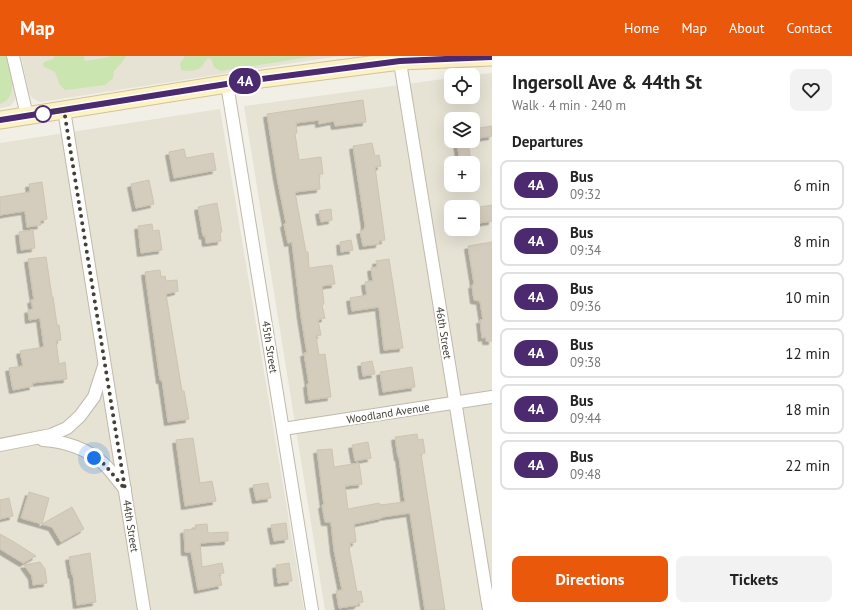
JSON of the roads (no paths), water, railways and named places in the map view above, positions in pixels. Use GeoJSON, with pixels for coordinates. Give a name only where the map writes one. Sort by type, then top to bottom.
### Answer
{"type":"FeatureCollection","features":[{"type":"Feature","properties":{"kind":"main road"},"geometry":{"type":"LineString","coordinates":[[0,120],[227,84],[409,58],[492,57]]}},
{"type":"Feature","properties":{"kind":"street"},"geometry":{"type":"LineString","coordinates":[[13,56],[27,116]]}},
{"type":"Feature","properties":{"kind":"street","name":"46th Street"},"geometry":{"type":"LineString","coordinates":[[409,58],[455,403],[489,610]]}},
{"type":"Feature","properties":{"kind":"street","name":"45th Street"},"geometry":{"type":"LineString","coordinates":[[227,84],[312,610]]}},
{"type":"Feature","properties":{"kind":"street","name":"44th Street"},"geometry":{"type":"LineString","coordinates":[[64,110],[144,610]]}},
{"type":"Feature","properties":{"kind":"street"},"geometry":{"type":"LineString","coordinates":[[0,444],[51,435],[66,428],[80,416],[94,397],[105,364]]}},
{"type":"Feature","properties":{"kind":"street","name":"Woodland Avenue"},"geometry":{"type":"LineString","coordinates":[[283,429],[492,397]]}},
{"type":"Feature","properties":{"kind":"street"},"geometry":{"type":"LineString","coordinates":[[33,439],[52,440],[66,443],[85,452],[104,464],[125,489]]}}]}
